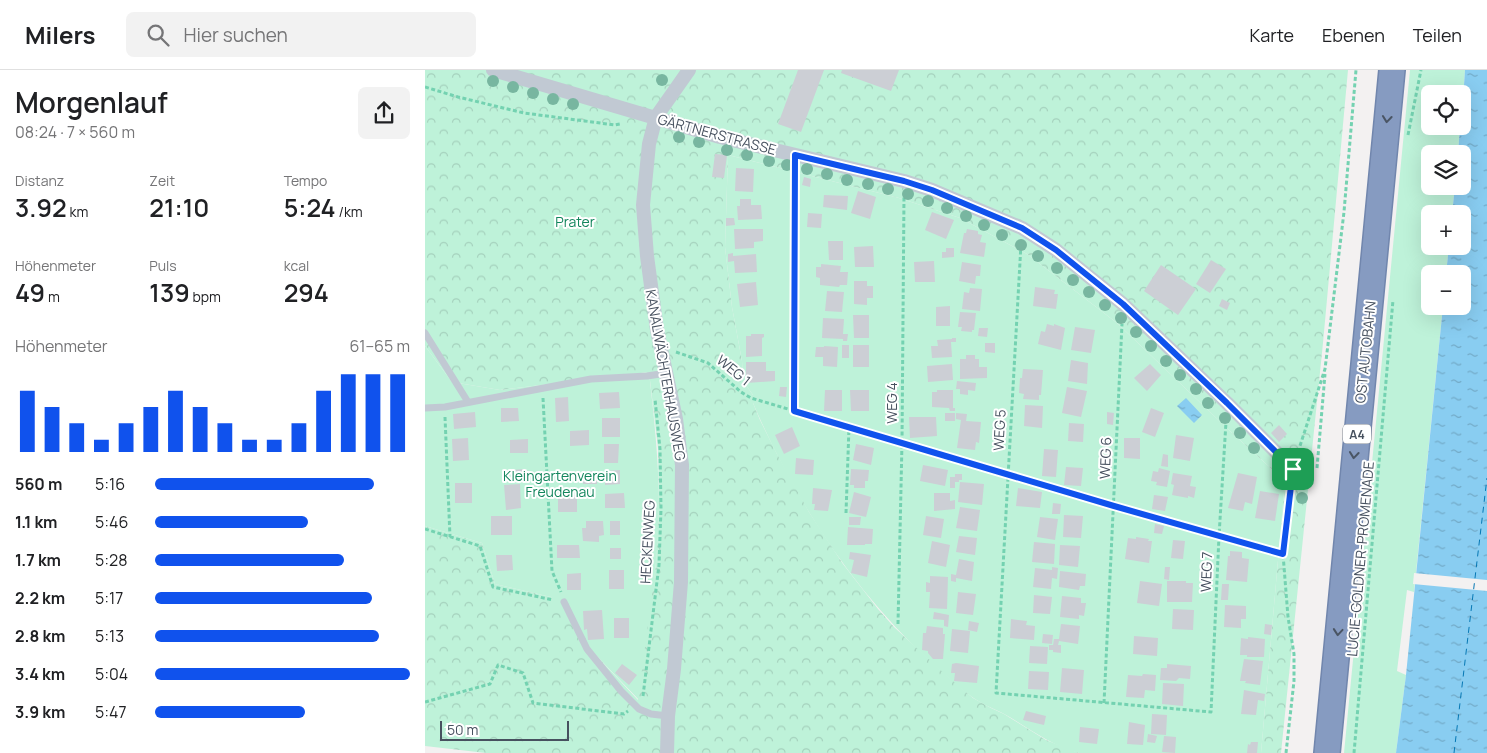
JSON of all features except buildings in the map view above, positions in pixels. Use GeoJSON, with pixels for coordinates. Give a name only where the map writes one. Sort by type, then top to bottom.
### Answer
{"type":"FeatureCollection","features":[{"type":"Feature","properties":{"kind":"highway","name":"OST AUTOBAHN"},"geometry":{"type":"LineString","coordinates":[[1327,753],[1392,70]]}},
{"type":"Feature","properties":{"kind":"street","name":"GÄRTNERSTRASSE"},"geometry":{"type":"LineString","coordinates":[[493,70],[720,137],[904,181],[932,190],[1022,228],[1056,250],[1123,304],[1293,469]]}},
{"type":"Feature","properties":{"kind":"street"},"geometry":{"type":"LineString","coordinates":[[656,117],[689,70]]}},
{"type":"Feature","properties":{"kind":"street","name":"KANALWÄCHTERHAUSWEG"},"geometry":{"type":"LineString","coordinates":[[656,117],[649,144],[643,205],[647,256],[657,330],[676,419],[682,465],[681,582],[668,716],[667,753]]}},
{"type":"Feature","properties":{"kind":"lane"},"geometry":{"type":"LineString","coordinates":[[425,333],[468,402]]}},
{"type":"Feature","properties":{"kind":"lane"},"geometry":{"type":"LineString","coordinates":[[425,408],[445,407],[543,387],[602,378],[667,373]]}},
{"type":"Feature","properties":{"kind":"lane"},"geometry":{"type":"LineString","coordinates":[[564,602],[587,649],[621,691],[638,707],[651,714],[668,716]]}},
{"type":"Feature","properties":{"kind":"path"},"geometry":{"type":"LineString","coordinates":[[1317,468],[1325,369],[1344,212],[1356,70]]}},
{"type":"Feature","properties":{"kind":"path"},"geometry":{"type":"LineString","coordinates":[[1408,142],[1421,70]]}},
{"type":"Feature","properties":{"kind":"path"},"geometry":{"type":"LineString","coordinates":[[425,87],[524,113],[615,125],[623,124]]}},
{"type":"Feature","properties":{"kind":"path"},"geometry":{"type":"LineString","coordinates":[[794,411],[795,155]]}},
{"type":"Feature","properties":{"kind":"path","name":"WEG 4"},"geometry":{"type":"LineString","coordinates":[[898,624],[902,442],[904,181]]}},
{"type":"Feature","properties":{"kind":"path","name":"WEG 5"},"geometry":{"type":"LineString","coordinates":[[1022,228],[996,694],[1104,703]]}},
{"type":"Feature","properties":{"kind":"path","name":"LUCIE-GOLDNER-PROMENADE"},"geometry":{"type":"LineString","coordinates":[[1354,753],[1393,293]]}},
{"type":"Feature","properties":{"kind":"path","name":"WEG 6"},"geometry":{"type":"LineString","coordinates":[[1104,703],[1123,304]]}},
{"type":"Feature","properties":{"kind":"path","name":"WEG 1"},"geometry":{"type":"LineString","coordinates":[[661,346],[708,363],[741,392],[751,398],[1283,554]]}},
{"type":"Feature","properties":{"kind":"path"},"geometry":{"type":"LineString","coordinates":[[1286,753],[1294,681],[1294,654],[1288,617],[1283,554],[1293,469],[1325,369]]}},
{"type":"Feature","properties":{"kind":"path","name":"HECKENWEG"},"geometry":{"type":"LineString","coordinates":[[638,707],[643,696],[659,565],[661,508],[660,449],[652,375]]}},
{"type":"Feature","properties":{"kind":"path"},"geometry":{"type":"LineString","coordinates":[[543,387],[552,571],[564,602]]}},
{"type":"Feature","properties":{"kind":"path","name":"WEG 7"},"geometry":{"type":"LineString","coordinates":[[1104,703],[1211,712],[1227,403]]}},
{"type":"Feature","properties":{"kind":"path"},"geometry":{"type":"LineString","coordinates":[[445,407],[450,537]]}},
{"type":"Feature","properties":{"kind":"path"},"geometry":{"type":"LineString","coordinates":[[846,513],[849,427]]}},
{"type":"Feature","properties":{"kind":"path"},"geometry":{"type":"LineString","coordinates":[[425,530],[480,546],[493,587],[564,602]]}},
{"type":"Feature","properties":{"kind":"path"},"geometry":{"type":"LineString","coordinates":[[425,702],[490,684],[498,665],[523,673],[533,703],[624,714],[638,707]]}},
{"type":"Feature","properties":{"kind":"green space","name":"Prater"},"geometry":{"type":"Polygon","coordinates":[[[425,70],[1348,70],[1323,343],[1281,753],[1261,753],[1285,481],[1117,323],[1027,254],[960,218],[899,198],[728,155],[725,247],[732,307],[742,361],[743,381],[753,395],[753,403],[760,420],[809,512],[843,564],[878,609],[894,627],[947,676],[973,698],[1004,714],[1046,740],[1079,753],[486,753],[425,746],[425,526],[482,543],[495,584],[551,597],[570,604],[592,651],[638,700],[656,564],[659,509],[658,448],[649,372],[500,390],[452,382],[425,346],[425,70]]]}},
{"type":"Feature","properties":{"kind":"green space"},"geometry":{"type":"Polygon","coordinates":[[[1410,70],[1465,70],[1464,85],[1421,85],[1421,135],[1459,135],[1459,145],[1421,145],[1421,195],[1454,195],[1453,205],[1421,205],[1421,255],[1448,255],[1447,265],[1421,265],[1421,315],[1442,315],[1414,592],[1407,590],[1397,671],[1406,675],[1396,753],[1344,753],[1410,70]]]}},
{"type":"Feature","properties":{"kind":"green space"},"geometry":{"type":"Polygon","coordinates":[[[728,155],[899,198],[960,218],[1027,254],[1117,323],[1285,481],[1261,753],[1079,753],[1069,750],[1041,737],[967,693],[903,635],[877,606],[852,575],[807,509],[770,439],[753,403],[753,395],[743,381],[742,361],[732,307],[725,247],[728,155]]]}},
{"type":"Feature","properties":{"kind":"green space","name":"Kleingartenverein Freudenau"},"geometry":{"type":"Polygon","coordinates":[[[425,346],[452,382],[500,390],[649,372],[657,457],[659,508],[649,628],[639,700],[592,651],[551,597],[495,584],[482,543],[425,526],[425,346]]]}},
{"type":"Feature","properties":{"kind":"water"},"geometry":{"type":"Polygon","coordinates":[[[1465,70],[1487,70],[1487,753],[1396,753],[1406,675],[1442,315],[1471,315],[1471,265],[1447,265],[1448,255],[1471,255],[1471,205],[1453,205],[1454,195],[1471,195],[1471,145],[1459,145],[1459,135],[1471,135],[1471,85],[1464,85],[1465,70]]]}},
{"type":"Feature","properties":{"kind":"water"},"geometry":{"type":"Polygon","coordinates":[[[1186,398],[1202,415],[1194,423],[1177,406],[1186,398]]]}},
{"type":"Feature","properties":{"kind":"pier"},"geometry":{"type":"Polygon","coordinates":[[[1414,573],[1487,580],[1487,591],[1413,584],[1414,573]]]}},
{"type":"Feature","properties":{"kind":"ferry route"},"geometry":{"type":"LineString","coordinates":[[1454,753],[1487,478]]}},
{"type":"Feature","properties":{"kind":"route"},"geometry":{"type":"LineString","coordinates":[[795,155],[904,181],[932,190],[1022,228],[1056,250],[1123,304],[1293,469],[1283,554],[794,411],[795,155]]}}]}
